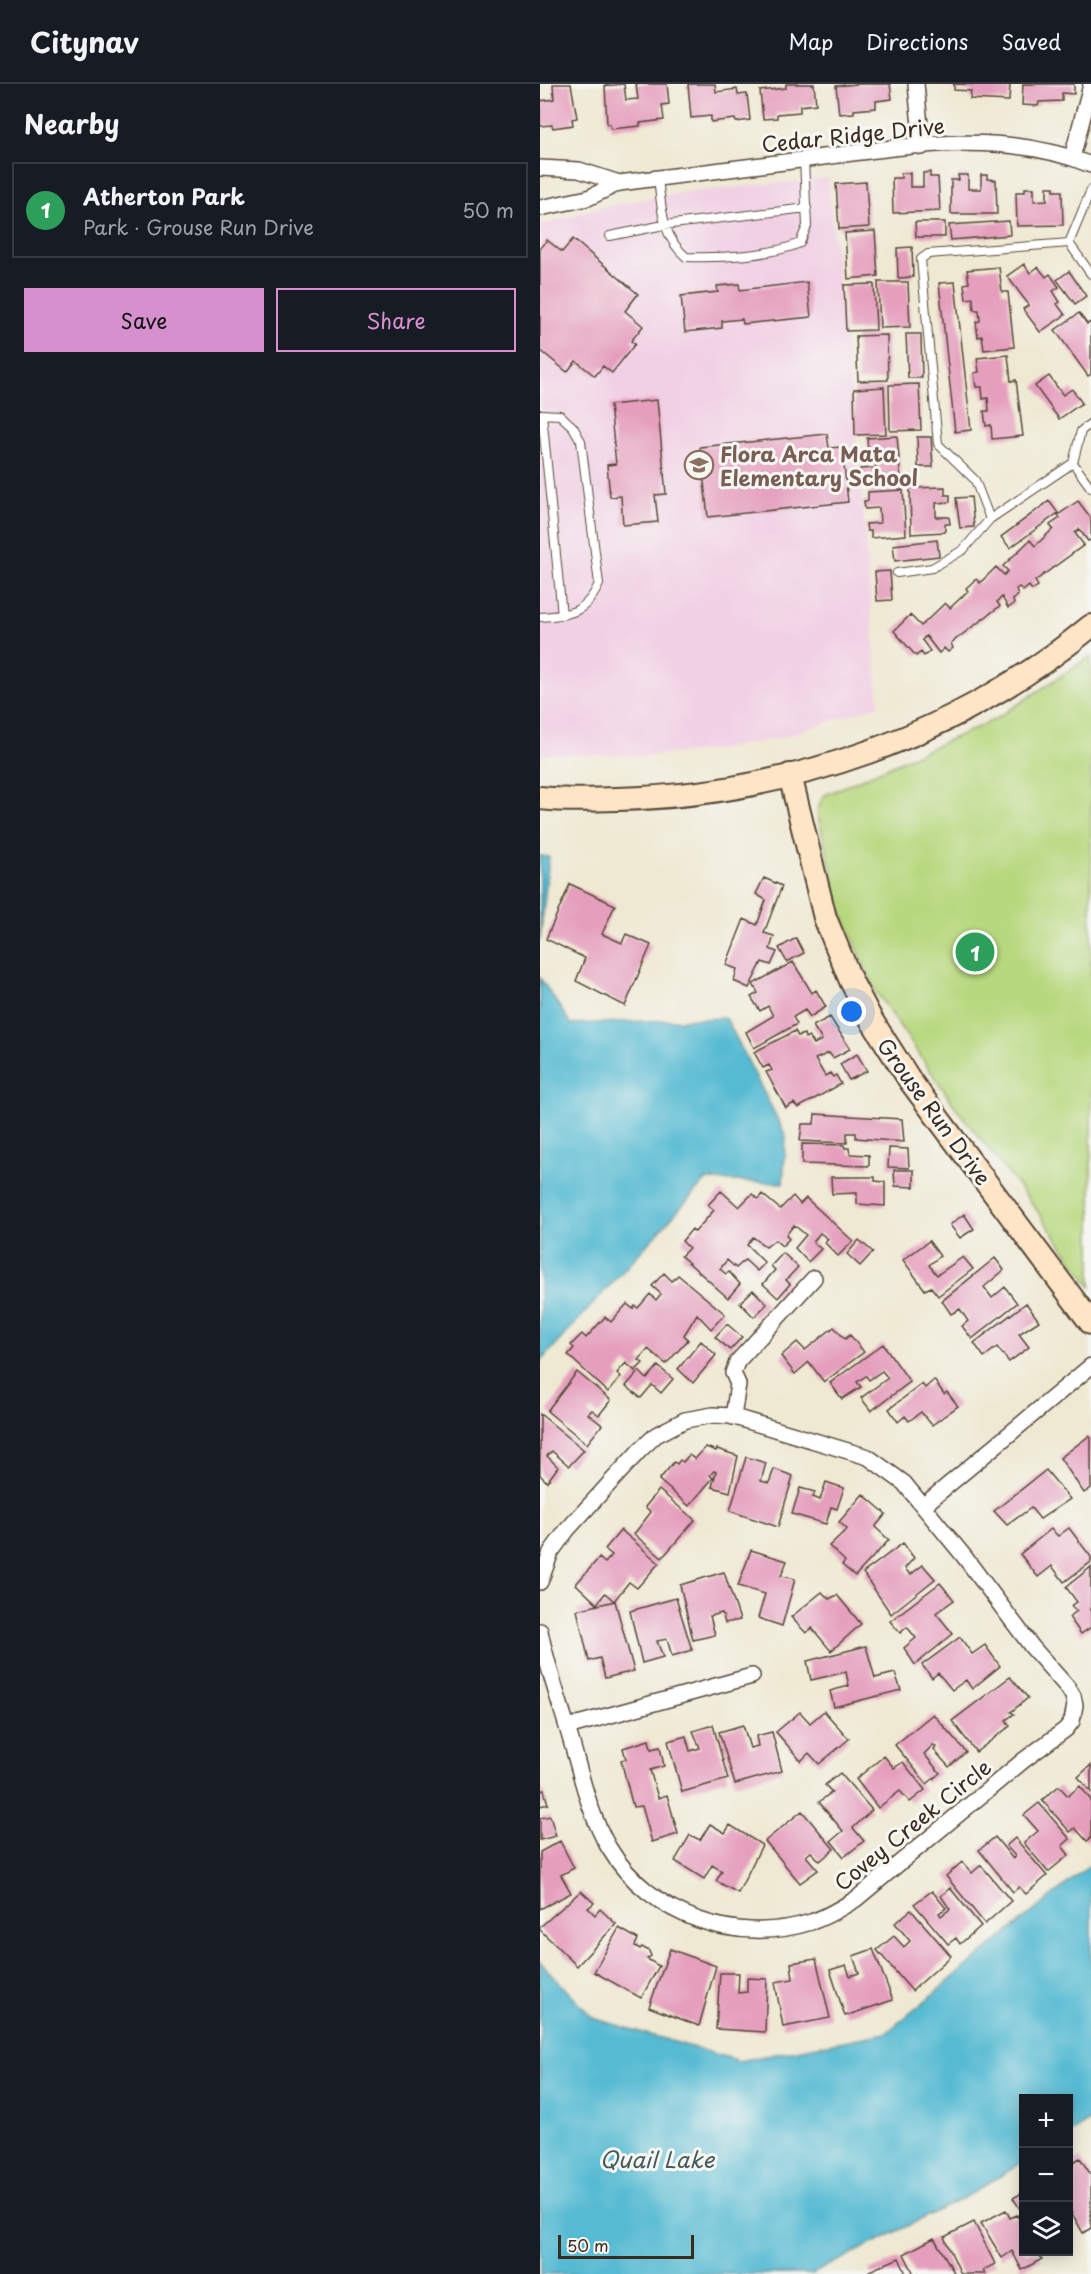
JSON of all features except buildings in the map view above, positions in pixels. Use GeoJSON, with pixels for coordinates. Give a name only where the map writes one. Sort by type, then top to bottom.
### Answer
{"type":"FeatureCollection","features":[{"type":"Feature","properties":{"kind":"street"},"geometry":{"type":"LineString","coordinates":[[916,84],[922,147]]}},
{"type":"Feature","properties":{"kind":"street"},"geometry":{"type":"LineString","coordinates":[[1072,158],[1091,85]]}},
{"type":"Feature","properties":{"kind":"street","name":"Cedar Ridge Drive"},"geometry":{"type":"LineString","coordinates":[[540,208],[588,198],[619,183],[804,159],[922,147],[976,143],[998,144],[1041,150],[1091,165]]}},
{"type":"Feature","properties":{"kind":"street","name":"Cedar Ridge Drive"},"geometry":{"type":"LineString","coordinates":[[540,168],[579,170],[619,183]]}},
{"type":"Feature","properties":{"kind":"street"},"geometry":{"type":"LineString","coordinates":[[540,798],[584,800],[658,798],[727,790],[857,757],[928,728],[1005,687],[1063,649],[1091,626]]}},
{"type":"Feature","properties":{"kind":"street","name":"Grouse Run Drive"},"geometry":{"type":"LineString","coordinates":[[790,775],[825,918],[851,981],[872,1021],[911,1082],[1091,1323]]}},
{"type":"Feature","properties":{"kind":"street"},"geometry":{"type":"LineString","coordinates":[[733,1417],[738,1384],[733,1373],[737,1362],[814,1278]]}},
{"type":"Feature","properties":{"kind":"street"},"geometry":{"type":"LineString","coordinates":[[923,1506],[1091,1366]]}},
{"type":"Feature","properties":{"kind":"street","name":"Covey Creek Circle"},"geometry":{"type":"LineString","coordinates":[[540,1582],[551,1552],[567,1530],[656,1435],[685,1420],[713,1415],[733,1417],[868,1457],[904,1482],[963,1555],[1032,1647],[1068,1688],[1073,1696],[1074,1713],[1066,1729],[1024,1760],[856,1899],[830,1915],[811,1922],[769,1930],[725,1928],[694,1919],[675,1910],[638,1884],[622,1868],[609,1849],[593,1815],[540,1631]]}},
{"type":"Feature","properties":{"kind":"street"},"geometry":{"type":"LineString","coordinates":[[567,1727],[752,1676]]}},
{"type":"Feature","properties":{"kind":"lane"},"geometry":{"type":"LineString","coordinates":[[658,178],[664,225],[673,246],[686,257],[713,257],[787,249],[800,243],[807,226],[804,159]]}},
{"type":"Feature","properties":{"kind":"lane"},"geometry":{"type":"LineString","coordinates":[[1069,243],[1091,190]]}},
{"type":"Feature","properties":{"kind":"lane"},"geometry":{"type":"LineString","coordinates":[[610,236],[664,225],[807,207]]}},
{"type":"Feature","properties":{"kind":"lane"},"geometry":{"type":"LineString","coordinates":[[1069,243],[1091,274]]}},
{"type":"Feature","properties":{"kind":"lane"},"geometry":{"type":"LineString","coordinates":[[990,519],[975,480],[938,444],[921,259],[928,254],[1069,243]]}},
{"type":"Feature","properties":{"kind":"lane"},"geometry":{"type":"LineString","coordinates":[[540,617],[562,615],[581,610],[594,597],[599,584],[581,441],[573,427],[560,415],[541,414],[562,615]]}},
{"type":"Feature","properties":{"kind":"lane"},"geometry":{"type":"LineString","coordinates":[[897,573],[932,568],[963,550],[990,519],[1073,463],[1081,431],[1091,423]]}},
{"type":"Feature","properties":{"kind":"lane"},"geometry":{"type":"LineString","coordinates":[[1073,463],[1091,488]]}},
{"type":"Feature","properties":{"kind":"shaded area","name":"Flora Arca Mata Elementary School"},"geometry":{"type":"Polygon","coordinates":[[[828,178],[861,487],[879,705],[781,738],[717,750],[642,756],[549,754],[542,756],[540,753],[540,226],[596,208],[679,193],[828,178]]]}},
{"type":"Feature","properties":{"kind":"green space"},"geometry":{"type":"Polygon","coordinates":[[[1091,656],[1091,1287],[1031,1202],[956,1108],[875,990],[842,913],[817,812],[823,796],[996,719],[1091,656]]]}},
{"type":"Feature","properties":{"kind":"water"},"geometry":{"type":"Polygon","coordinates":[[[540,856],[549,857],[540,941],[540,856]]]}},
{"type":"Feature","properties":{"kind":"water"},"geometry":{"type":"Polygon","coordinates":[[[540,978],[571,1024],[726,1018],[786,1136],[783,1183],[706,1180],[540,1362],[540,978]]]}},
{"type":"Feature","properties":{"kind":"water","name":"Quail Lake"},"geometry":{"type":"Polygon","coordinates":[[[1091,1864],[1091,2120],[1073,2131],[1073,2094],[1019,2094],[1019,2164],[969,2195],[812,2274],[540,2274],[540,1962],[593,2018],[739,2061],[886,2033],[1091,1864]]]}},
{"type":"Feature","properties":{"kind":"place","name":"Flora Arca Mata Elementary School"},"geometry":{"type":"Point","coordinates":[699,465]}},
{"type":"Feature","properties":{"kind":"place","name":"Atherton Park"},"geometry":{"type":"Point","coordinates":[975,952]}}]}
